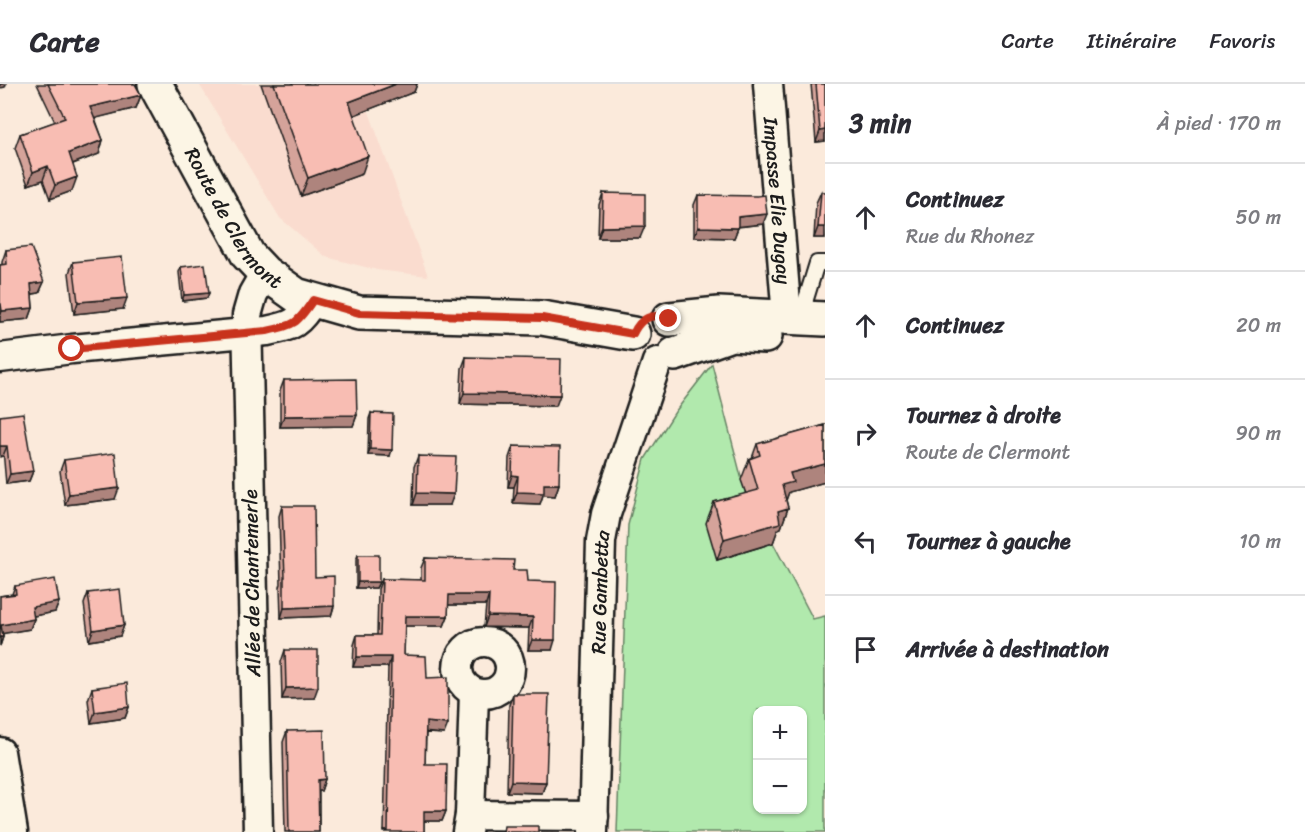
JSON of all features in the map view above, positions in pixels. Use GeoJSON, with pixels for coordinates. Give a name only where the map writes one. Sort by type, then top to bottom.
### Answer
{"type":"FeatureCollection","features":[{"type":"Feature","properties":{"kind":"main road","name":"Route de Clermont"},"geometry":{"type":"LineString","coordinates":[[155,84],[248,255],[265,273],[296,295],[359,313],[542,318],[633,334]]}},
{"type":"Feature","properties":{"kind":"main road"},"geometry":{"type":"LineString","coordinates":[[669,319],[719,314],[810,323]]}},
{"type":"Feature","properties":{"kind":"main road"},"geometry":{"type":"LineString","coordinates":[[666,358],[679,347],[679,331],[669,319],[654,315],[647,317],[636,327],[633,334],[635,348],[644,358],[666,358],[731,333],[810,323]]}},
{"type":"Feature","properties":{"kind":"street","name":"Impasse Elie Dugay"},"geometry":{"type":"LineString","coordinates":[[768,84],[810,323]]}},
{"type":"Feature","properties":{"kind":"street","name":"Allée de Chantemerle"},"geometry":{"type":"LineString","coordinates":[[258,832],[247,315],[253,294],[265,273]]}},
{"type":"Feature","properties":{"kind":"street"},"geometry":{"type":"LineString","coordinates":[[0,358],[267,331],[288,326],[301,318],[313,300]]}},
{"type":"Feature","properties":{"kind":"street","name":"Rue Gambetta"},"geometry":{"type":"LineString","coordinates":[[594,824],[601,541],[606,514],[666,358]]}},
{"type":"Feature","properties":{"kind":"street"},"geometry":{"type":"LineString","coordinates":[[474,693],[468,824],[594,824]]}},
{"type":"Feature","properties":{"kind":"street"},"geometry":{"type":"LineString","coordinates":[[0,752],[14,832]]}},
{"type":"Feature","properties":{"kind":"lane"},"geometry":{"type":"LineString","coordinates":[[810,323],[806,299],[817,263],[825,263]]}},
{"type":"Feature","properties":{"kind":"shaded area"},"geometry":{"type":"Polygon","coordinates":[[[199,84],[359,84],[428,276],[377,270],[326,257],[280,218],[199,84]]]}},
{"type":"Feature","properties":{"kind":"green space"},"geometry":{"type":"Polygon","coordinates":[[[712,364],[750,511],[717,559],[773,543],[813,619],[825,616],[825,832],[617,832],[628,525],[645,459],[675,412],[712,364]]]}},
{"type":"Feature","properties":{"kind":"building"},"geometry":{"type":"Polygon","coordinates":[[[48,84],[135,84],[141,95],[90,107],[103,140],[69,153],[77,177],[55,185],[48,166],[33,172],[20,134],[65,118],[48,84]]]}},
{"type":"Feature","properties":{"kind":"building"},"geometry":{"type":"Polygon","coordinates":[[[274,84],[396,84],[349,102],[368,156],[308,178],[274,84]]]}},
{"type":"Feature","properties":{"kind":"building"},"geometry":{"type":"Polygon","coordinates":[[[816,84],[825,84],[825,130],[820,131],[816,84]]]}},
{"type":"Feature","properties":{"kind":"building"},"geometry":{"type":"Polygon","coordinates":[[[821,192],[825,192],[825,227],[818,227],[821,192]]]}},
{"type":"Feature","properties":{"kind":"building"},"geometry":{"type":"Polygon","coordinates":[[[603,193],[645,194],[645,226],[602,227],[603,193]]]}},
{"type":"Feature","properties":{"kind":"building"},"geometry":{"type":"Polygon","coordinates":[[[698,195],[765,195],[767,214],[738,217],[738,228],[698,227],[698,195]]]}},
{"type":"Feature","properties":{"kind":"building"},"geometry":{"type":"Polygon","coordinates":[[[31,247],[44,282],[31,284],[33,308],[2,311],[0,265],[7,264],[6,250],[31,247]]]}},
{"type":"Feature","properties":{"kind":"building"},"geometry":{"type":"Polygon","coordinates":[[[122,257],[127,298],[78,302],[73,262],[122,257]]]}},
{"type":"Feature","properties":{"kind":"building"},"geometry":{"type":"Polygon","coordinates":[[[205,264],[209,293],[184,295],[181,267],[205,264]]]}},
{"type":"Feature","properties":{"kind":"building"},"geometry":{"type":"Polygon","coordinates":[[[466,357],[561,359],[560,395],[464,393],[466,357]]]}},
{"type":"Feature","properties":{"kind":"building"},"geometry":{"type":"Polygon","coordinates":[[[356,379],[357,415],[284,416],[284,380],[356,379]]]}},
{"type":"Feature","properties":{"kind":"building"},"geometry":{"type":"Polygon","coordinates":[[[23,413],[33,471],[10,474],[7,446],[0,446],[0,416],[23,413]]]}},
{"type":"Feature","properties":{"kind":"building"},"geometry":{"type":"Polygon","coordinates":[[[371,413],[393,414],[392,450],[370,449],[371,413]]]}},
{"type":"Feature","properties":{"kind":"building"},"geometry":{"type":"Polygon","coordinates":[[[825,425],[825,464],[790,473],[793,482],[782,485],[788,508],[778,511],[780,523],[724,539],[714,502],[758,490],[749,459],[760,455],[757,444],[825,425]]]}},
{"type":"Feature","properties":{"kind":"building"},"geometry":{"type":"Polygon","coordinates":[[[513,446],[560,447],[559,484],[544,484],[544,493],[517,492],[518,476],[512,475],[513,446]]]}},
{"type":"Feature","properties":{"kind":"building"},"geometry":{"type":"Polygon","coordinates":[[[115,453],[119,488],[69,494],[64,460],[115,453]]]}},
{"type":"Feature","properties":{"kind":"building"},"geometry":{"type":"Polygon","coordinates":[[[418,456],[456,457],[454,494],[417,493],[418,456]]]}},
{"type":"Feature","properties":{"kind":"building"},"geometry":{"type":"Polygon","coordinates":[[[282,506],[314,506],[315,577],[334,576],[334,606],[284,608],[282,506]]]}},
{"type":"Feature","properties":{"kind":"building"},"geometry":{"type":"Polygon","coordinates":[[[358,555],[379,555],[379,582],[358,582],[358,555]]]}},
{"type":"Feature","properties":{"kind":"building"},"geometry":{"type":"Polygon","coordinates":[[[425,558],[514,560],[513,570],[527,570],[528,581],[556,582],[555,640],[532,640],[533,617],[488,616],[489,595],[449,595],[448,616],[405,616],[404,655],[426,656],[427,678],[448,677],[448,724],[426,722],[425,764],[447,764],[446,811],[424,811],[424,832],[384,832],[388,831],[391,657],[357,657],[357,635],[380,635],[382,579],[425,580],[425,558]]]}},
{"type":"Feature","properties":{"kind":"building"},"geometry":{"type":"Polygon","coordinates":[[[55,579],[59,602],[32,607],[34,619],[1,625],[3,637],[0,637],[0,596],[16,594],[15,586],[55,579]]]}},
{"type":"Feature","properties":{"kind":"building"},"geometry":{"type":"Polygon","coordinates":[[[120,589],[124,625],[93,630],[88,593],[120,589]]]}},
{"type":"Feature","properties":{"kind":"building"},"geometry":{"type":"Polygon","coordinates":[[[285,650],[318,650],[318,687],[286,688],[285,650]]]}},
{"type":"Feature","properties":{"kind":"building"},"geometry":{"type":"Polygon","coordinates":[[[127,683],[129,707],[95,712],[92,688],[127,683]]]}},
{"type":"Feature","properties":{"kind":"building"},"geometry":{"type":"Polygon","coordinates":[[[513,694],[549,694],[546,782],[511,781],[513,694]]]}},
{"type":"Feature","properties":{"kind":"building"},"geometry":{"type":"Polygon","coordinates":[[[324,730],[325,779],[318,780],[319,832],[289,832],[287,731],[324,730]]]}},
{"type":"Feature","properties":{"kind":"building"},"geometry":{"type":"Polygon","coordinates":[[[504,826],[538,826],[538,832],[503,832],[504,826]]]}},
{"type":"Feature","properties":{"kind":"route"},"geometry":{"type":"LineString","coordinates":[[72,349],[267,331],[288,326],[301,318],[313,300],[359,313],[542,318],[633,334],[636,327],[647,317],[654,315],[669,319]]}}]}
